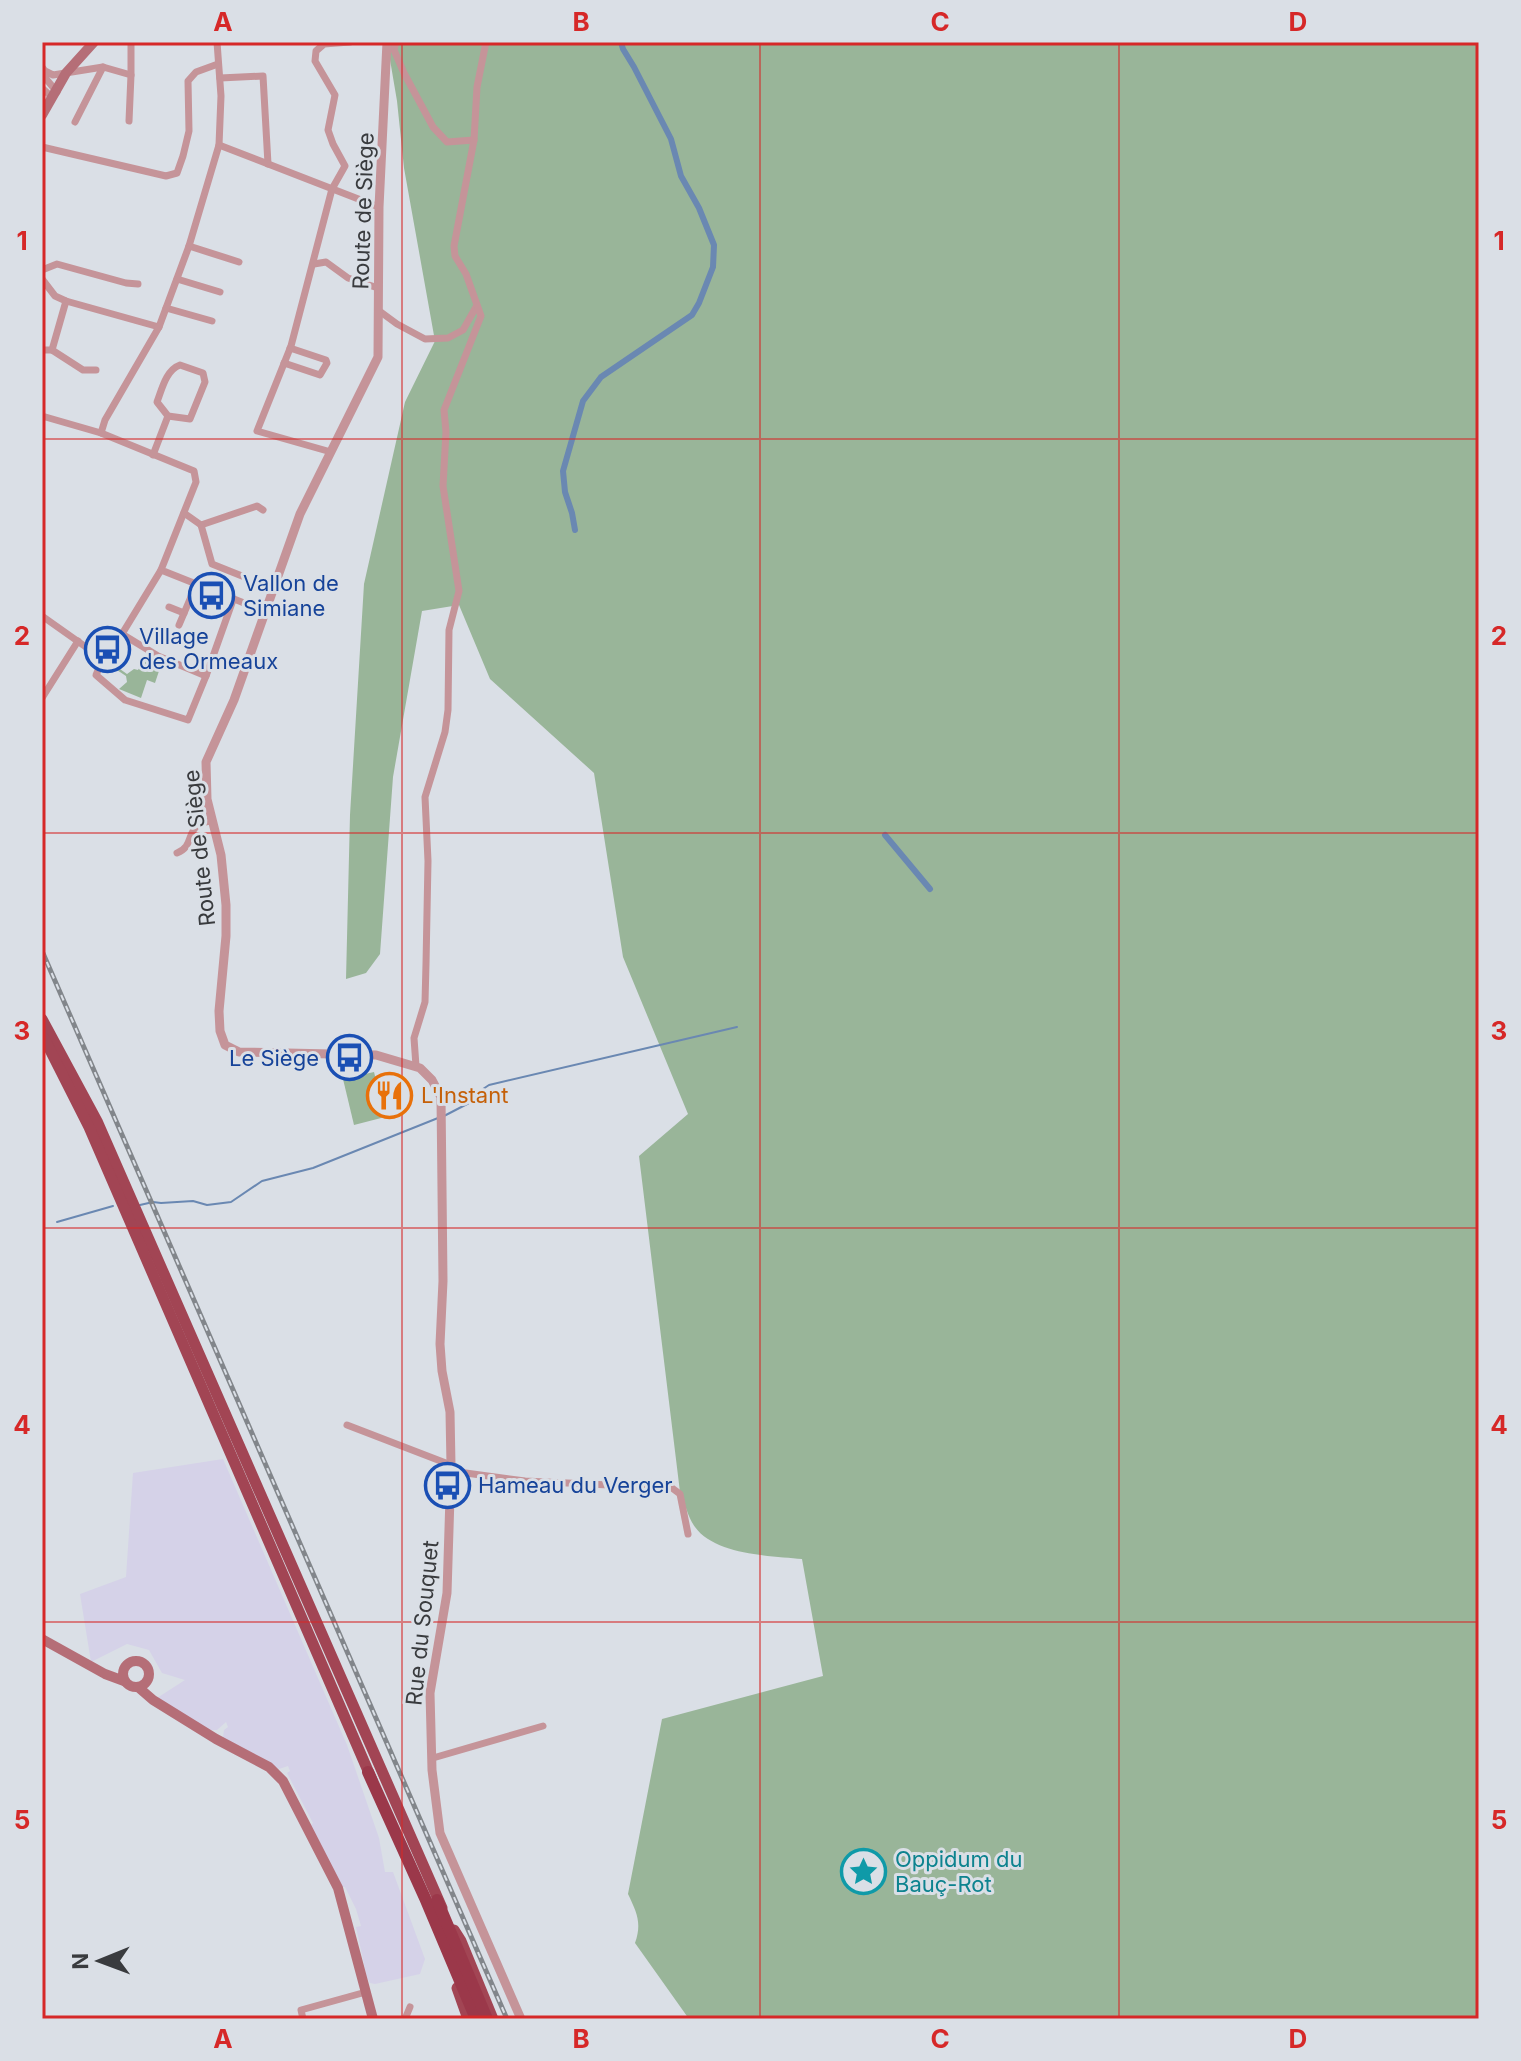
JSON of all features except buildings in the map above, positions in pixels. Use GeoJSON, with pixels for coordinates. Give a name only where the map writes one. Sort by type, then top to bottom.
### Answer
{"type":"FeatureCollection","features":[{"type":"Feature","properties":{"kind":"highway"},"geometry":{"type":"LineString","coordinates":[[42,1017],[97,1121],[490,2019]]}},
{"type":"Feature","properties":{"kind":"highway"},"geometry":{"type":"LineString","coordinates":[[42,1034],[89,1127],[368,1772],[437,1934],[468,2019]]}},
{"type":"Feature","properties":{"kind":"highway"},"geometry":{"type":"LineString","coordinates":[[368,1772],[476,2019]]}},
{"type":"Feature","properties":{"kind":"main road"},"geometry":{"type":"LineString","coordinates":[[42,126],[68,74],[94,42]]}},
{"type":"Feature","properties":{"kind":"main road"},"geometry":{"type":"LineString","coordinates":[[42,115],[56,96]]}},
{"type":"Feature","properties":{"kind":"main road"},"geometry":{"type":"LineString","coordinates":[[42,1639],[105,1674],[120,1676],[130,1686],[141,1686]]}},
{"type":"Feature","properties":{"kind":"main road"},"geometry":{"type":"LineString","coordinates":[[120,1676],[127,1664],[140,1662],[149,1672],[141,1686]]}},
{"type":"Feature","properties":{"kind":"main road"},"geometry":{"type":"LineString","coordinates":[[141,1686],[148,1696],[216,1739],[269,1767],[283,1781],[338,1888],[373,2019]]}},
{"type":"Feature","properties":{"kind":"street"},"geometry":{"type":"LineString","coordinates":[[101,433],[105,420],[159,327],[189,246],[219,145],[217,42]]}},
{"type":"Feature","properties":{"kind":"street"},"geometry":{"type":"LineString","coordinates":[[331,452],[257,431],[290,348],[332,189],[345,166],[328,130],[335,95],[317,65],[316,51],[324,44],[350,42]]}},
{"type":"Feature","properties":{"kind":"street","name":"Route de Siège"},"geometry":{"type":"LineString","coordinates":[[387,42],[379,207],[378,357],[300,514],[234,700],[206,762],[207,799],[221,855],[226,905],[219,1011],[220,1031],[225,1045],[239,1052],[255,1054],[376,1055],[416,1066]]}},
{"type":"Feature","properties":{"kind":"street"},"geometry":{"type":"LineString","coordinates":[[396,42],[394,50],[404,73],[433,127],[447,142],[474,140]]}},
{"type":"Feature","properties":{"kind":"street"},"geometry":{"type":"LineString","coordinates":[[416,1066],[414,1038],[425,1002],[426,976],[428,861],[425,797],[445,732],[449,630],[459,591],[443,486],[444,410],[481,316],[466,274],[455,256],[454,246],[474,140],[477,87],[486,42]]}},
{"type":"Feature","properties":{"kind":"street"},"geometry":{"type":"LineString","coordinates":[[129,121],[131,43]]}},
{"type":"Feature","properties":{"kind":"street"},"geometry":{"type":"LineString","coordinates":[[43,147],[166,176],[177,173],[189,131],[188,81],[196,72],[218,64]]}},
{"type":"Feature","properties":{"kind":"street"},"geometry":{"type":"LineString","coordinates":[[42,67],[53,75],[102,70],[131,75]]}},
{"type":"Feature","properties":{"kind":"street"},"geometry":{"type":"LineString","coordinates":[[42,67],[44,77],[56,96]]}},
{"type":"Feature","properties":{"kind":"street"},"geometry":{"type":"LineString","coordinates":[[75,122],[102,70]]}},
{"type":"Feature","properties":{"kind":"street"},"geometry":{"type":"LineString","coordinates":[[220,78],[263,76],[268,164]]}},
{"type":"Feature","properties":{"kind":"street"},"geometry":{"type":"LineString","coordinates":[[42,88],[56,96]]}},
{"type":"Feature","properties":{"kind":"street"},"geometry":{"type":"LineString","coordinates":[[219,145],[379,207]]}},
{"type":"Feature","properties":{"kind":"street"},"geometry":{"type":"LineString","coordinates":[[189,246],[239,262]]}},
{"type":"Feature","properties":{"kind":"street"},"geometry":{"type":"LineString","coordinates":[[314,264],[326,262],[348,278],[378,288]]}},
{"type":"Feature","properties":{"kind":"street"},"geometry":{"type":"LineString","coordinates":[[42,270],[57,264],[138,284]]}},
{"type":"Feature","properties":{"kind":"street"},"geometry":{"type":"LineString","coordinates":[[42,279],[55,296],[66,301],[159,327]]}},
{"type":"Feature","properties":{"kind":"street"},"geometry":{"type":"LineString","coordinates":[[177,279],[220,292]]}},
{"type":"Feature","properties":{"kind":"street"},"geometry":{"type":"LineString","coordinates":[[52,350],[66,301]]}},
{"type":"Feature","properties":{"kind":"street"},"geometry":{"type":"LineString","coordinates":[[378,310],[425,339],[448,338],[463,330],[476,307]]}},
{"type":"Feature","properties":{"kind":"street"},"geometry":{"type":"LineString","coordinates":[[166,308],[212,321]]}},
{"type":"Feature","properties":{"kind":"street"},"geometry":{"type":"LineString","coordinates":[[284,363],[320,375],[327,363],[326,360],[290,348]]}},
{"type":"Feature","properties":{"kind":"street"},"geometry":{"type":"LineString","coordinates":[[42,350],[52,350],[83,370],[96,370]]}},
{"type":"Feature","properties":{"kind":"street"},"geometry":{"type":"LineString","coordinates":[[180,365],[203,373],[205,382],[190,419],[168,416],[157,402],[174,367],[180,365]]}},
{"type":"Feature","properties":{"kind":"street"},"geometry":{"type":"LineString","coordinates":[[42,416],[101,433],[194,471],[196,482],[161,570],[122,634],[104,657],[96,675],[125,700],[188,720],[233,600]]}},
{"type":"Feature","properties":{"kind":"street"},"geometry":{"type":"LineString","coordinates":[[153,455],[168,416]]}},
{"type":"Feature","properties":{"kind":"street"},"geometry":{"type":"LineString","coordinates":[[201,525],[257,506],[263,510]]}},
{"type":"Feature","properties":{"kind":"street"},"geometry":{"type":"LineString","coordinates":[[184,513],[201,525],[212,564],[242,576]]}},
{"type":"Feature","properties":{"kind":"street"},"geometry":{"type":"LineString","coordinates":[[161,570],[264,611]]}},
{"type":"Feature","properties":{"kind":"street"},"geometry":{"type":"LineString","coordinates":[[179,625],[196,585]]}},
{"type":"Feature","properties":{"kind":"street"},"geometry":{"type":"LineString","coordinates":[[169,607],[184,613]]}},
{"type":"Feature","properties":{"kind":"street"},"geometry":{"type":"LineString","coordinates":[[42,616],[104,657]]}},
{"type":"Feature","properties":{"kind":"street"},"geometry":{"type":"LineString","coordinates":[[122,634],[158,656],[206,676]]}},
{"type":"Feature","properties":{"kind":"street"},"geometry":{"type":"LineString","coordinates":[[42,698],[78,641]]}},
{"type":"Feature","properties":{"kind":"street"},"geometry":{"type":"LineString","coordinates":[[177,853],[187,847],[198,824],[212,820]]}},
{"type":"Feature","properties":{"kind":"street","name":"Rue du Souquet"},"geometry":{"type":"LineString","coordinates":[[416,1066],[432,1080],[441,1097],[443,1281],[440,1344],[450,1412],[447,1593],[430,1693],[432,1770],[440,1833],[521,2019]]}},
{"type":"Feature","properties":{"kind":"street"},"geometry":{"type":"LineString","coordinates":[[347,1425],[451,1468],[525,1481],[672,1488],[680,1494],[688,1534]]}},
{"type":"Feature","properties":{"kind":"street"},"geometry":{"type":"LineString","coordinates":[[433,1758],[543,1726]]}},
{"type":"Feature","properties":{"kind":"street"},"geometry":{"type":"LineString","coordinates":[[303,2019],[301,2010],[366,1992]]}},
{"type":"Feature","properties":{"kind":"street"},"geometry":{"type":"LineString","coordinates":[[405,2019],[410,2007]]}},
{"type":"Feature","properties":{"kind":"shaded area"},"geometry":{"type":"Polygon","coordinates":[[[223,1459],[347,1745],[379,1838],[385,1872],[393,1872],[425,1959],[420,1974],[370,1983],[356,1927],[361,1926],[356,1909],[311,1825],[313,1823],[287,1773],[290,1771],[288,1766],[279,1769],[226,1740],[223,1737],[228,1727],[226,1722],[217,1730],[208,1730],[157,1698],[185,1680],[162,1673],[149,1650],[127,1644],[91,1662],[80,1594],[126,1577],[133,1473],[223,1459]]]}},
{"type":"Feature","properties":{"kind":"green space"},"geometry":{"type":"Polygon","coordinates":[[[387,42],[1479,42],[1479,2019],[689,2019],[635,1943],[638,1918],[628,1894],[662,1719],[823,1676],[802,1559],[760,1555],[716,1543],[695,1527],[680,1492],[639,1156],[688,1114],[623,957],[594,773],[490,679],[459,605],[422,611],[393,777],[380,954],[366,973],[346,979],[350,815],[364,584],[405,402],[435,341],[404,168],[387,42]]]}},
{"type":"Feature","properties":{"kind":"green space"},"geometry":{"type":"Polygon","coordinates":[[[147,655],[162,662],[155,683],[147,680],[141,698],[119,689],[127,682],[126,676],[108,664],[110,662],[127,674],[138,670],[147,655]]]}},
{"type":"Feature","properties":{"kind":"green space"},"geometry":{"type":"Polygon","coordinates":[[[374,1072],[385,1117],[354,1125],[343,1079],[374,1072]]]}},
{"type":"Feature","properties":{"kind":"waterway"},"geometry":{"type":"LineString","coordinates":[[575,530],[563,471],[583,401],[601,377],[692,315],[713,267],[714,245],[699,208],[681,176],[671,139],[621,42]]}},
{"type":"Feature","properties":{"kind":"waterway"},"geometry":{"type":"LineString","coordinates":[[885,835],[930,889]]}},
{"type":"Feature","properties":{"kind":"waterway"},"geometry":{"type":"LineString","coordinates":[[444,1116],[471,1102],[477,1093],[489,1085],[737,1027]]}},
{"type":"Feature","properties":{"kind":"waterway"},"geometry":{"type":"LineString","coordinates":[[140,1205],[153,1202],[193,1201],[207,1205],[231,1202],[262,1181],[313,1168],[438,1118]]}},
{"type":"Feature","properties":{"kind":"waterway"},"geometry":{"type":"LineString","coordinates":[[57,1222],[113,1206]]}},
{"type":"Feature","properties":{"kind":"railway"},"geometry":{"type":"LineString","coordinates":[[42,951],[507,2019]]}},
{"type":"Feature","properties":{"kind":"place","name":"Vallon de Simiane"},"geometry":{"type":"Point","coordinates":[212,596]}},
{"type":"Feature","properties":{"kind":"place","name":"Village des Ormeaux"},"geometry":{"type":"Point","coordinates":[108,649]}},
{"type":"Feature","properties":{"kind":"place","name":"Le Siège"},"geometry":{"type":"Point","coordinates":[350,1058]}},
{"type":"Feature","properties":{"kind":"place","name":"L'Instant"},"geometry":{"type":"Point","coordinates":[390,1095]}},
{"type":"Feature","properties":{"kind":"place","name":"Hameau du Verger"},"geometry":{"type":"Point","coordinates":[447,1485]}},
{"type":"Feature","properties":{"kind":"place","name":"Oppidum du Bauç-Rot"},"geometry":{"type":"Point","coordinates":[864,1872]}}]}
